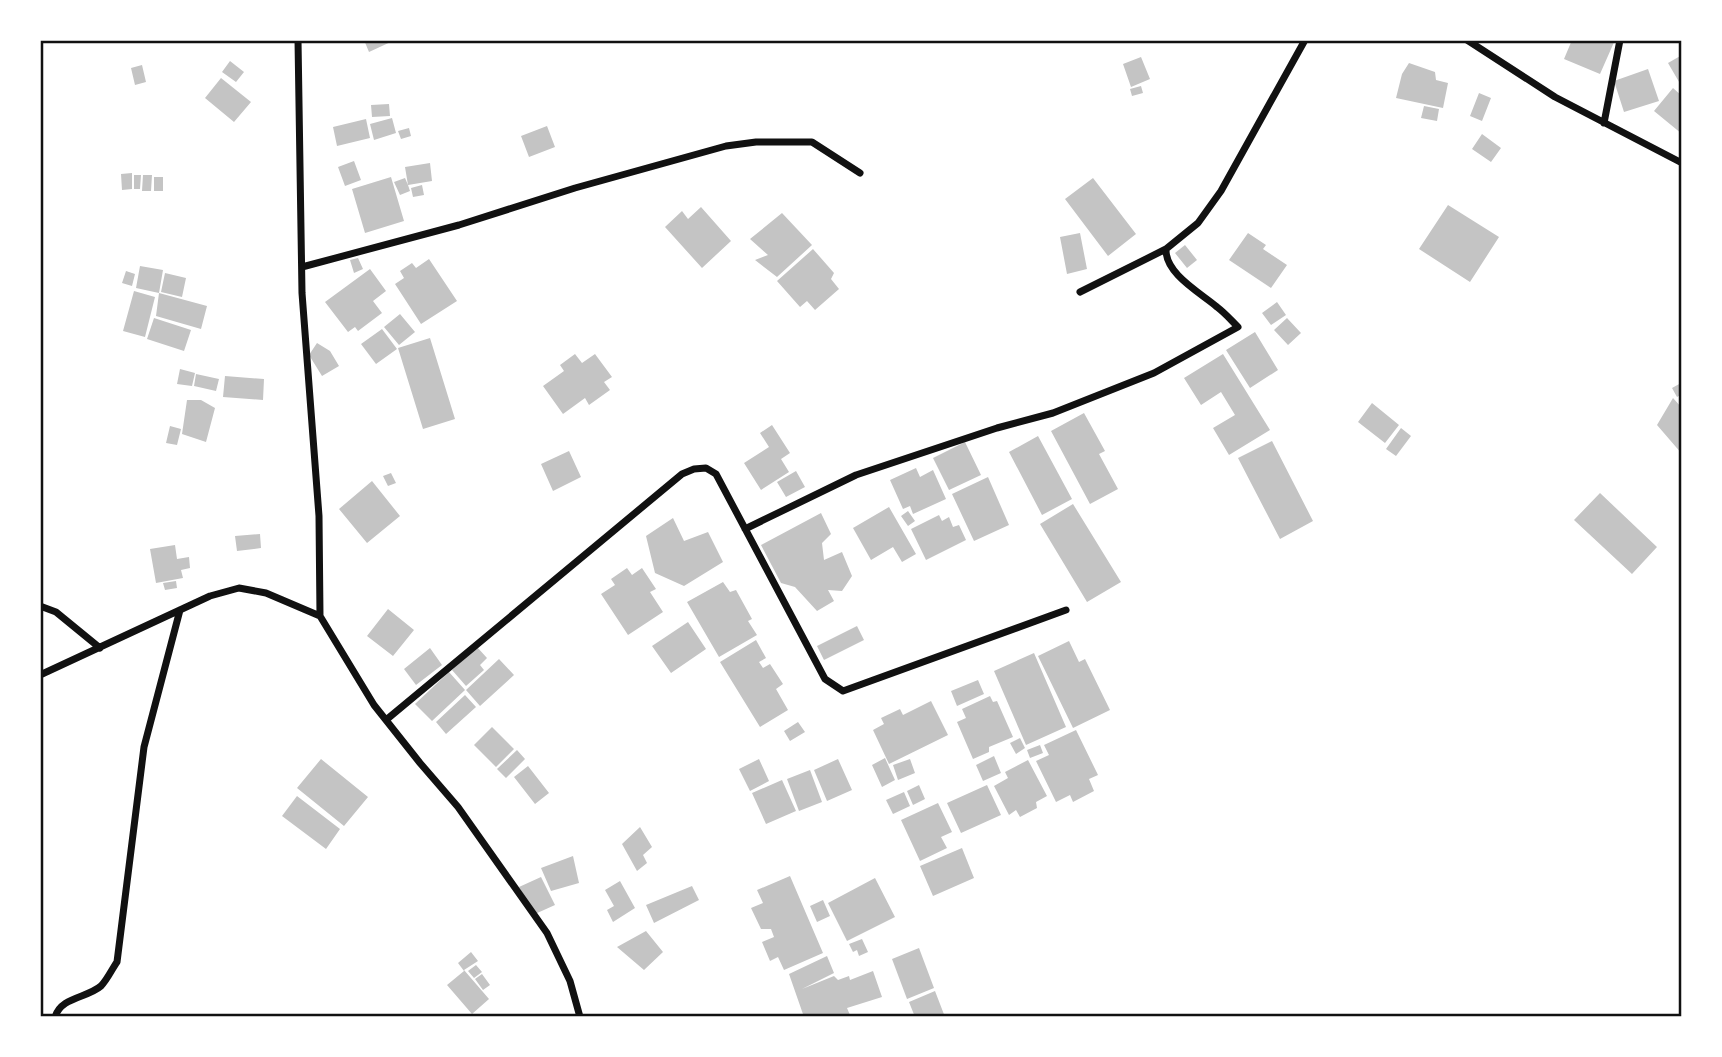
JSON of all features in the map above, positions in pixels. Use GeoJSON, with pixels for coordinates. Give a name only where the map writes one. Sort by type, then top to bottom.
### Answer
{"type":"FeatureCollection","features":[{"type":"Feature","properties":{"kind":"street"},"geometry":{"type":"LineString","coordinates":[[298,40],[302,267],[318,516],[320,616],[374,705],[458,807],[547,933],[570,981],[580,1017]]}},
{"type":"Feature","properties":{"kind":"street"},"geometry":{"type":"LineString","coordinates":[[1080,292],[1166,249],[1198,223],[1221,191],[1305,40]]}},
{"type":"Feature","properties":{"kind":"street"},"geometry":{"type":"LineString","coordinates":[[1467,40],[1555,97],[1682,163]]}},
{"type":"Feature","properties":{"kind":"street"},"geometry":{"type":"LineString","coordinates":[[1604,123],[1620,40]]}},
{"type":"Feature","properties":{"kind":"street"},"geometry":{"type":"LineString","coordinates":[[302,267],[459,225],[575,188],[726,146],[756,142],[812,142],[860,173]]}},
{"type":"Feature","properties":{"kind":"street"},"geometry":{"type":"LineString","coordinates":[[746,529],[856,475],[997,428],[1053,413],[1154,373],[1238,327],[1218,307],[1186,285],[1165,257],[1166,249]]}},
{"type":"Feature","properties":{"kind":"street"},"geometry":{"type":"LineString","coordinates":[[386,720],[682,474],[706,467],[716,474],[825,679],[843,691],[1066,610]]}},
{"type":"Feature","properties":{"kind":"street"},"geometry":{"type":"LineString","coordinates":[[40,675],[210,596],[239,588],[266,593],[320,616]]}},
{"type":"Feature","properties":{"kind":"street"},"geometry":{"type":"LineString","coordinates":[[40,606],[55,612],[100,648]]}},
{"type":"Feature","properties":{"kind":"street"},"geometry":{"type":"LineString","coordinates":[[55,1017],[57,1010],[72,999],[101,986],[117,962],[144,747],[180,610]]}},
{"type":"Feature","properties":{"kind":"building"},"geometry":{"type":"Polygon","coordinates":[[[364,40],[395,40],[369,52],[364,40]]]}},
{"type":"Feature","properties":{"kind":"building"},"geometry":{"type":"Polygon","coordinates":[[[1572,40],[1581,43],[1583,40],[1615,40],[1600,74],[1564,59],[1572,40]]]}},
{"type":"Feature","properties":{"kind":"building"},"geometry":{"type":"Polygon","coordinates":[[[1682,55],[1682,87],[1668,63],[1682,55]]]}},
{"type":"Feature","properties":{"kind":"building"},"geometry":{"type":"Polygon","coordinates":[[[1141,57],[1150,79],[1131,87],[1123,64],[1141,57]]]}},
{"type":"Feature","properties":{"kind":"building"},"geometry":{"type":"Polygon","coordinates":[[[230,61],[244,72],[236,82],[222,72],[230,61]]]}},
{"type":"Feature","properties":{"kind":"building"},"geometry":{"type":"Polygon","coordinates":[[[1409,63],[1435,72],[1436,80],[1448,83],[1443,108],[1396,98],[1402,74],[1409,63]]]}},
{"type":"Feature","properties":{"kind":"building"},"geometry":{"type":"Polygon","coordinates":[[[142,65],[146,82],[135,85],[131,68],[142,65]]]}},
{"type":"Feature","properties":{"kind":"building"},"geometry":{"type":"Polygon","coordinates":[[[1648,69],[1659,101],[1624,112],[1614,81],[1648,69]]]}},
{"type":"Feature","properties":{"kind":"building"},"geometry":{"type":"Polygon","coordinates":[[[221,78],[251,102],[234,122],[205,98],[221,78]]]}},
{"type":"Feature","properties":{"kind":"building"},"geometry":{"type":"Polygon","coordinates":[[[1141,86],[1143,93],[1132,96],[1130,89],[1141,86]]]}},
{"type":"Feature","properties":{"kind":"building"},"geometry":{"type":"Polygon","coordinates":[[[1673,88],[1682,96],[1682,134],[1654,111],[1673,88]]]}},
{"type":"Feature","properties":{"kind":"building"},"geometry":{"type":"Polygon","coordinates":[[[1479,93],[1491,98],[1482,121],[1470,116],[1479,93]]]}},
{"type":"Feature","properties":{"kind":"building"},"geometry":{"type":"Polygon","coordinates":[[[389,104],[390,116],[372,117],[371,105],[389,104]]]}},
{"type":"Feature","properties":{"kind":"building"},"geometry":{"type":"Polygon","coordinates":[[[1424,106],[1439,109],[1437,121],[1421,118],[1424,106]]]}},
{"type":"Feature","properties":{"kind":"building"},"geometry":{"type":"Polygon","coordinates":[[[392,118],[396,133],[374,140],[370,124],[392,118]]]}},
{"type":"Feature","properties":{"kind":"building"},"geometry":{"type":"Polygon","coordinates":[[[366,119],[370,138],[337,146],[333,127],[366,119]]]}},
{"type":"Feature","properties":{"kind":"building"},"geometry":{"type":"Polygon","coordinates":[[[547,126],[555,147],[529,157],[521,136],[547,126]]]}},
{"type":"Feature","properties":{"kind":"building"},"geometry":{"type":"Polygon","coordinates":[[[409,128],[411,136],[401,139],[398,131],[409,128]]]}},
{"type":"Feature","properties":{"kind":"building"},"geometry":{"type":"Polygon","coordinates":[[[1482,134],[1501,148],[1491,162],[1472,149],[1482,134]]]}},
{"type":"Feature","properties":{"kind":"building"},"geometry":{"type":"Polygon","coordinates":[[[354,161],[361,180],[345,186],[338,167],[354,161]]]}},
{"type":"Feature","properties":{"kind":"building"},"geometry":{"type":"Polygon","coordinates":[[[430,163],[432,181],[408,185],[405,167],[430,163]]]}},
{"type":"Feature","properties":{"kind":"building"},"geometry":{"type":"Polygon","coordinates":[[[132,173],[132,189],[122,190],[121,174],[132,173]]]}},
{"type":"Feature","properties":{"kind":"building"},"geometry":{"type":"Polygon","coordinates":[[[134,175],[141,175],[140,189],[134,189],[134,175]]]}},
{"type":"Feature","properties":{"kind":"building"},"geometry":{"type":"Polygon","coordinates":[[[143,175],[152,175],[151,191],[142,191],[143,175]]]}},
{"type":"Feature","properties":{"kind":"building"},"geometry":{"type":"Polygon","coordinates":[[[154,177],[163,177],[163,191],[154,191],[154,177]]]}},
{"type":"Feature","properties":{"kind":"building"},"geometry":{"type":"Polygon","coordinates":[[[391,177],[404,221],[365,233],[352,189],[391,177]]]}},
{"type":"Feature","properties":{"kind":"building"},"geometry":{"type":"Polygon","coordinates":[[[405,178],[410,191],[400,195],[394,182],[405,178]]]}},
{"type":"Feature","properties":{"kind":"building"},"geometry":{"type":"Polygon","coordinates":[[[1093,178],[1136,234],[1108,256],[1065,199],[1093,178]]]}},
{"type":"Feature","properties":{"kind":"building"},"geometry":{"type":"Polygon","coordinates":[[[422,185],[424,195],[413,197],[411,188],[422,185]]]}},
{"type":"Feature","properties":{"kind":"building"},"geometry":{"type":"Polygon","coordinates":[[[1448,205],[1499,237],[1470,282],[1419,249],[1448,205]]]}},
{"type":"Feature","properties":{"kind":"building"},"geometry":{"type":"Polygon","coordinates":[[[701,207],[731,241],[702,268],[665,227],[682,211],[688,219],[701,207]]]}},
{"type":"Feature","properties":{"kind":"building"},"geometry":{"type":"Polygon","coordinates":[[[782,213],[812,245],[777,277],[755,260],[768,255],[750,239],[782,213]]]}},
{"type":"Feature","properties":{"kind":"building"},"geometry":{"type":"Polygon","coordinates":[[[1080,233],[1087,269],[1067,274],[1060,237],[1080,233]]]}},
{"type":"Feature","properties":{"kind":"building"},"geometry":{"type":"Polygon","coordinates":[[[1248,233],[1266,245],[1263,249],[1287,265],[1271,288],[1229,260],[1248,233]]]}},
{"type":"Feature","properties":{"kind":"building"},"geometry":{"type":"Polygon","coordinates":[[[1185,245],[1197,260],[1187,268],[1175,253],[1185,245]]]}},
{"type":"Feature","properties":{"kind":"building"},"geometry":{"type":"Polygon","coordinates":[[[813,249],[834,273],[831,279],[839,289],[815,310],[807,301],[800,307],[777,281],[813,249]]]}},
{"type":"Feature","properties":{"kind":"building"},"geometry":{"type":"Polygon","coordinates":[[[358,258],[363,269],[354,273],[350,260],[358,258]]]}},
{"type":"Feature","properties":{"kind":"building"},"geometry":{"type":"Polygon","coordinates":[[[429,259],[457,301],[421,324],[395,284],[404,278],[400,271],[412,263],[416,268],[429,259]]]}},
{"type":"Feature","properties":{"kind":"building"},"geometry":{"type":"Polygon","coordinates":[[[140,266],[163,270],[159,293],[136,288],[140,266]]]}},
{"type":"Feature","properties":{"kind":"building"},"geometry":{"type":"Polygon","coordinates":[[[370,269],[386,291],[373,301],[382,313],[358,331],[355,327],[348,332],[325,302],[370,269]]]}},
{"type":"Feature","properties":{"kind":"building"},"geometry":{"type":"Polygon","coordinates":[[[126,271],[135,274],[132,286],[122,283],[126,271]]]}},
{"type":"Feature","properties":{"kind":"building"},"geometry":{"type":"Polygon","coordinates":[[[165,273],[186,278],[182,297],[161,292],[165,273]]]}},
{"type":"Feature","properties":{"kind":"building"},"geometry":{"type":"Polygon","coordinates":[[[134,291],[155,297],[145,337],[123,331],[134,291]]]}},
{"type":"Feature","properties":{"kind":"building"},"geometry":{"type":"Polygon","coordinates":[[[159,293],[207,306],[201,329],[156,316],[159,293]]]}},
{"type":"Feature","properties":{"kind":"building"},"geometry":{"type":"Polygon","coordinates":[[[1277,302],[1286,315],[1271,325],[1262,313],[1277,302]]]}},
{"type":"Feature","properties":{"kind":"building"},"geometry":{"type":"Polygon","coordinates":[[[400,314],[415,332],[399,345],[384,327],[400,314]]]}},
{"type":"Feature","properties":{"kind":"building"},"geometry":{"type":"Polygon","coordinates":[[[154,318],[191,330],[184,351],[147,339],[154,318]]]}},
{"type":"Feature","properties":{"kind":"building"},"geometry":{"type":"Polygon","coordinates":[[[1287,318],[1301,333],[1288,345],[1274,330],[1287,318]]]}},
{"type":"Feature","properties":{"kind":"building"},"geometry":{"type":"Polygon","coordinates":[[[382,329],[397,349],[376,364],[361,344],[382,329]]]}},
{"type":"Feature","properties":{"kind":"building"},"geometry":{"type":"Polygon","coordinates":[[[1255,332],[1278,370],[1250,388],[1226,350],[1255,332]]]}},
{"type":"Feature","properties":{"kind":"building"},"geometry":{"type":"Polygon","coordinates":[[[430,338],[455,419],[423,429],[398,348],[430,338]]]}},
{"type":"Feature","properties":{"kind":"building"},"geometry":{"type":"Polygon","coordinates":[[[317,343],[330,351],[339,366],[322,376],[309,355],[317,343]]]}},
{"type":"Feature","properties":{"kind":"building"},"geometry":{"type":"Polygon","coordinates":[[[575,354],[582,363],[595,354],[612,377],[604,382],[610,390],[589,405],[585,398],[563,414],[543,386],[564,371],[560,365],[575,354]]]}},
{"type":"Feature","properties":{"kind":"building"},"geometry":{"type":"Polygon","coordinates":[[[1223,354],[1270,430],[1229,455],[1213,428],[1235,415],[1221,392],[1201,405],[1184,378],[1223,354]]]}},
{"type":"Feature","properties":{"kind":"building"},"geometry":{"type":"Polygon","coordinates":[[[180,369],[195,373],[192,386],[177,384],[180,369]]]}},
{"type":"Feature","properties":{"kind":"building"},"geometry":{"type":"Polygon","coordinates":[[[196,374],[219,379],[216,391],[194,386],[196,374]]]}},
{"type":"Feature","properties":{"kind":"building"},"geometry":{"type":"Polygon","coordinates":[[[225,376],[264,379],[263,400],[223,397],[225,376]]]}},
{"type":"Feature","properties":{"kind":"building"},"geometry":{"type":"Polygon","coordinates":[[[1681,383],[1682,394],[1677,397],[1672,388],[1681,383]]]}},
{"type":"Feature","properties":{"kind":"building"},"geometry":{"type":"Polygon","coordinates":[[[1673,398],[1682,408],[1682,454],[1657,425],[1673,398]]]}},
{"type":"Feature","properties":{"kind":"building"},"geometry":{"type":"Polygon","coordinates":[[[187,400],[201,400],[215,408],[206,442],[182,434],[187,400]]]}},
{"type":"Feature","properties":{"kind":"building"},"geometry":{"type":"Polygon","coordinates":[[[1372,403],[1399,425],[1385,443],[1358,422],[1372,403]]]}},
{"type":"Feature","properties":{"kind":"building"},"geometry":{"type":"Polygon","coordinates":[[[1084,413],[1105,451],[1099,454],[1118,489],[1090,504],[1051,431],[1084,413]]]}},
{"type":"Feature","properties":{"kind":"building"},"geometry":{"type":"Polygon","coordinates":[[[772,425],[790,453],[781,459],[789,472],[761,490],[744,463],[769,447],[760,433],[772,425]]]}},
{"type":"Feature","properties":{"kind":"building"},"geometry":{"type":"Polygon","coordinates":[[[170,426],[181,429],[177,445],[166,443],[170,426]]]}},
{"type":"Feature","properties":{"kind":"building"},"geometry":{"type":"Polygon","coordinates":[[[1401,428],[1411,436],[1396,456],[1386,449],[1401,428]]]}},
{"type":"Feature","properties":{"kind":"building"},"geometry":{"type":"Polygon","coordinates":[[[1038,436],[1072,499],[1042,515],[1009,452],[1038,436]]]}},
{"type":"Feature","properties":{"kind":"building"},"geometry":{"type":"Polygon","coordinates":[[[1272,441],[1313,521],[1280,539],[1238,458],[1272,441]]]}},
{"type":"Feature","properties":{"kind":"building"},"geometry":{"type":"Polygon","coordinates":[[[965,442],[981,475],[949,490],[933,458],[965,442]]]}},
{"type":"Feature","properties":{"kind":"building"},"geometry":{"type":"Polygon","coordinates":[[[569,451],[581,477],[553,491],[541,464],[569,451]]]}},
{"type":"Feature","properties":{"kind":"building"},"geometry":{"type":"Polygon","coordinates":[[[916,468],[920,477],[933,470],[946,499],[913,514],[910,506],[903,509],[890,480],[916,468]]]}},
{"type":"Feature","properties":{"kind":"building"},"geometry":{"type":"Polygon","coordinates":[[[796,471],[805,487],[786,497],[777,482],[796,471]]]}},
{"type":"Feature","properties":{"kind":"building"},"geometry":{"type":"Polygon","coordinates":[[[391,473],[396,483],[388,486],[383,476],[391,473]]]}},
{"type":"Feature","properties":{"kind":"building"},"geometry":{"type":"Polygon","coordinates":[[[988,477],[1009,525],[974,541],[952,494],[988,477]]]}},
{"type":"Feature","properties":{"kind":"building"},"geometry":{"type":"Polygon","coordinates":[[[372,481],[400,516],[367,543],[339,509],[372,481]]]}},
{"type":"Feature","properties":{"kind":"building"},"geometry":{"type":"Polygon","coordinates":[[[1600,493],[1657,547],[1632,574],[1574,520],[1600,493]]]}},
{"type":"Feature","properties":{"kind":"building"},"geometry":{"type":"Polygon","coordinates":[[[1073,504],[1121,582],[1087,602],[1040,524],[1073,504]]]}},
{"type":"Feature","properties":{"kind":"building"},"geometry":{"type":"Polygon","coordinates":[[[889,507],[916,554],[902,562],[893,547],[871,560],[853,528],[889,507]]]}},
{"type":"Feature","properties":{"kind":"building"},"geometry":{"type":"Polygon","coordinates":[[[908,511],[915,521],[908,526],[901,516],[908,511]]]}},
{"type":"Feature","properties":{"kind":"building"},"geometry":{"type":"Polygon","coordinates":[[[821,513],[831,534],[822,543],[824,560],[842,552],[852,576],[842,591],[828,590],[834,601],[817,611],[795,587],[781,583],[761,545],[821,513]]]}},
{"type":"Feature","properties":{"kind":"building"},"geometry":{"type":"Polygon","coordinates":[[[939,515],[942,521],[949,517],[953,527],[959,525],[966,540],[926,560],[911,529],[939,515]]]}},
{"type":"Feature","properties":{"kind":"building"},"geometry":{"type":"Polygon","coordinates":[[[673,518],[684,541],[708,532],[723,562],[684,586],[655,573],[646,536],[673,518]]]}},
{"type":"Feature","properties":{"kind":"building"},"geometry":{"type":"Polygon","coordinates":[[[260,534],[261,548],[237,551],[235,536],[260,534]]]}},
{"type":"Feature","properties":{"kind":"building"},"geometry":{"type":"Polygon","coordinates":[[[175,545],[177,559],[189,557],[190,568],[181,570],[183,578],[156,583],[150,549],[175,545]]]}},
{"type":"Feature","properties":{"kind":"building"},"geometry":{"type":"Polygon","coordinates":[[[627,568],[632,575],[642,568],[656,589],[650,592],[663,612],[628,635],[601,594],[615,585],[611,579],[627,568]]]}},
{"type":"Feature","properties":{"kind":"building"},"geometry":{"type":"Polygon","coordinates":[[[176,581],[177,588],[165,590],[163,583],[176,581]]]}},
{"type":"Feature","properties":{"kind":"building"},"geometry":{"type":"Polygon","coordinates":[[[723,582],[730,592],[736,590],[752,619],[748,621],[757,635],[719,657],[687,602],[723,582]]]}},
{"type":"Feature","properties":{"kind":"building"},"geometry":{"type":"Polygon","coordinates":[[[388,609],[414,630],[393,656],[367,636],[388,609]]]}},
{"type":"Feature","properties":{"kind":"building"},"geometry":{"type":"Polygon","coordinates":[[[688,622],[706,649],[671,673],[652,646],[688,622]]]}},
{"type":"Feature","properties":{"kind":"building"},"geometry":{"type":"Polygon","coordinates":[[[857,626],[864,640],[824,660],[817,646],[857,626]]]}},
{"type":"Feature","properties":{"kind":"building"},"geometry":{"type":"Polygon","coordinates":[[[756,640],[766,658],[759,662],[763,668],[770,664],[783,684],[776,689],[788,710],[760,727],[720,662],[756,640]]]}},
{"type":"Feature","properties":{"kind":"building"},"geometry":{"type":"Polygon","coordinates":[[[1069,641],[1079,662],[1085,659],[1110,710],[1073,728],[1038,656],[1069,641]]]}},
{"type":"Feature","properties":{"kind":"building"},"geometry":{"type":"Polygon","coordinates":[[[477,647],[487,658],[480,665],[484,670],[466,686],[452,670],[477,647]]]}},
{"type":"Feature","properties":{"kind":"building"},"geometry":{"type":"Polygon","coordinates":[[[430,648],[442,665],[416,685],[404,669],[430,648]]]}},
{"type":"Feature","properties":{"kind":"building"},"geometry":{"type":"Polygon","coordinates":[[[1034,653],[1066,727],[1026,745],[994,671],[1034,653]]]}},
{"type":"Feature","properties":{"kind":"building"},"geometry":{"type":"Polygon","coordinates":[[[499,659],[514,675],[480,706],[466,690],[499,659]]]}},
{"type":"Feature","properties":{"kind":"building"},"geometry":{"type":"Polygon","coordinates":[[[449,672],[465,690],[432,721],[415,704],[449,672]]]}},
{"type":"Feature","properties":{"kind":"building"},"geometry":{"type":"Polygon","coordinates":[[[978,680],[984,694],[957,706],[951,691],[978,680]]]}},
{"type":"Feature","properties":{"kind":"building"},"geometry":{"type":"Polygon","coordinates":[[[465,695],[476,707],[446,734],[436,722],[465,695]]]}},
{"type":"Feature","properties":{"kind":"building"},"geometry":{"type":"Polygon","coordinates":[[[990,696],[993,702],[997,701],[1013,737],[989,747],[989,752],[973,759],[957,722],[966,718],[962,709],[990,696]]]}},
{"type":"Feature","properties":{"kind":"building"},"geometry":{"type":"Polygon","coordinates":[[[931,701],[948,735],[889,764],[873,730],[884,724],[881,718],[900,709],[903,715],[931,701]]]}},
{"type":"Feature","properties":{"kind":"building"},"geometry":{"type":"Polygon","coordinates":[[[798,722],[805,732],[790,741],[784,731],[798,722]]]}},
{"type":"Feature","properties":{"kind":"building"},"geometry":{"type":"Polygon","coordinates":[[[492,727],[514,749],[496,767],[474,745],[492,727]]]}},
{"type":"Feature","properties":{"kind":"building"},"geometry":{"type":"Polygon","coordinates":[[[1076,730],[1098,775],[1089,779],[1094,791],[1073,802],[1070,795],[1056,802],[1036,761],[1049,755],[1044,745],[1076,730]]]}},
{"type":"Feature","properties":{"kind":"building"},"geometry":{"type":"Polygon","coordinates":[[[1020,738],[1025,748],[1016,754],[1010,743],[1020,738]]]}},
{"type":"Feature","properties":{"kind":"building"},"geometry":{"type":"Polygon","coordinates":[[[1040,745],[1043,753],[1030,758],[1027,750],[1040,745]]]}},
{"type":"Feature","properties":{"kind":"building"},"geometry":{"type":"Polygon","coordinates":[[[517,750],[525,759],[506,778],[497,769],[517,750]]]}},
{"type":"Feature","properties":{"kind":"building"},"geometry":{"type":"Polygon","coordinates":[[[994,756],[1001,773],[983,781],[976,765],[994,756]]]}},
{"type":"Feature","properties":{"kind":"building"},"geometry":{"type":"Polygon","coordinates":[[[885,758],[895,780],[882,787],[872,765],[885,758]]]}},
{"type":"Feature","properties":{"kind":"building"},"geometry":{"type":"Polygon","coordinates":[[[321,759],[368,797],[344,826],[297,788],[321,759]]]}},
{"type":"Feature","properties":{"kind":"building"},"geometry":{"type":"Polygon","coordinates":[[[759,759],[769,781],[750,791],[739,769],[759,759]]]}},
{"type":"Feature","properties":{"kind":"building"},"geometry":{"type":"Polygon","coordinates":[[[838,759],[852,790],[827,801],[814,770],[838,759]]]}},
{"type":"Feature","properties":{"kind":"building"},"geometry":{"type":"Polygon","coordinates":[[[910,759],[915,773],[898,780],[893,765],[910,759]]]}},
{"type":"Feature","properties":{"kind":"building"},"geometry":{"type":"Polygon","coordinates":[[[1028,760],[1047,796],[1036,802],[1037,808],[1020,817],[1016,810],[1009,815],[994,786],[1008,778],[1005,772],[1028,760]]]}},
{"type":"Feature","properties":{"kind":"building"},"geometry":{"type":"Polygon","coordinates":[[[528,766],[549,793],[535,804],[514,777],[528,766]]]}},
{"type":"Feature","properties":{"kind":"building"},"geometry":{"type":"Polygon","coordinates":[[[810,770],[822,802],[799,811],[787,779],[810,770]]]}},
{"type":"Feature","properties":{"kind":"building"},"geometry":{"type":"Polygon","coordinates":[[[782,780],[796,811],[766,824],[752,793],[782,780]]]}},
{"type":"Feature","properties":{"kind":"building"},"geometry":{"type":"Polygon","coordinates":[[[919,785],[925,799],[913,805],[907,791],[919,785]]]}},
{"type":"Feature","properties":{"kind":"building"},"geometry":{"type":"Polygon","coordinates":[[[987,785],[1001,815],[961,833],[947,803],[987,785]]]}},
{"type":"Feature","properties":{"kind":"building"},"geometry":{"type":"Polygon","coordinates":[[[904,792],[910,806],[893,814],[886,800],[904,792]]]}},
{"type":"Feature","properties":{"kind":"building"},"geometry":{"type":"Polygon","coordinates":[[[297,796],[340,829],[326,849],[282,816],[297,796]]]}},
{"type":"Feature","properties":{"kind":"building"},"geometry":{"type":"Polygon","coordinates":[[[938,803],[952,832],[941,837],[947,848],[920,861],[901,820],[938,803]]]}},
{"type":"Feature","properties":{"kind":"building"},"geometry":{"type":"Polygon","coordinates":[[[640,827],[652,847],[643,855],[647,863],[637,871],[622,844],[640,827]]]}},
{"type":"Feature","properties":{"kind":"building"},"geometry":{"type":"Polygon","coordinates":[[[962,848],[974,878],[933,896],[920,866],[962,848]]]}},
{"type":"Feature","properties":{"kind":"building"},"geometry":{"type":"Polygon","coordinates":[[[573,856],[579,883],[551,891],[541,868],[573,856]]]}},
{"type":"Feature","properties":{"kind":"building"},"geometry":{"type":"Polygon","coordinates":[[[790,876],[823,953],[784,970],[778,957],[770,961],[762,942],[774,937],[771,929],[761,929],[751,908],[763,903],[757,890],[790,876]]]}},
{"type":"Feature","properties":{"kind":"building"},"geometry":{"type":"Polygon","coordinates":[[[541,877],[555,905],[535,914],[519,887],[541,877]]]}},
{"type":"Feature","properties":{"kind":"building"},"geometry":{"type":"Polygon","coordinates":[[[875,878],[895,917],[847,941],[828,903],[875,878]]]}},
{"type":"Feature","properties":{"kind":"building"},"geometry":{"type":"Polygon","coordinates":[[[620,881],[635,908],[613,922],[607,910],[614,906],[605,890],[620,881]]]}},
{"type":"Feature","properties":{"kind":"building"},"geometry":{"type":"Polygon","coordinates":[[[692,886],[699,900],[654,923],[646,905],[692,886]]]}},
{"type":"Feature","properties":{"kind":"building"},"geometry":{"type":"Polygon","coordinates":[[[823,900],[830,916],[817,922],[810,906],[823,900]]]}},
{"type":"Feature","properties":{"kind":"building"},"geometry":{"type":"Polygon","coordinates":[[[646,931],[663,952],[644,970],[617,947],[646,931]]]}},
{"type":"Feature","properties":{"kind":"building"},"geometry":{"type":"Polygon","coordinates":[[[862,939],[868,952],[859,956],[857,950],[853,952],[849,944],[862,939]]]}},
{"type":"Feature","properties":{"kind":"building"},"geometry":{"type":"Polygon","coordinates":[[[919,948],[934,988],[907,999],[892,959],[919,948]]]}},
{"type":"Feature","properties":{"kind":"building"},"geometry":{"type":"Polygon","coordinates":[[[471,952],[478,961],[464,970],[489,999],[472,1014],[447,985],[464,971],[458,963],[471,952]]]}},
{"type":"Feature","properties":{"kind":"building"},"geometry":{"type":"Polygon","coordinates":[[[827,956],[834,973],[802,989],[834,976],[838,980],[849,976],[850,980],[873,971],[882,997],[847,1008],[850,1015],[847,1017],[804,1017],[789,974],[827,956]]]}},
{"type":"Feature","properties":{"kind":"building"},"geometry":{"type":"Polygon","coordinates":[[[476,965],[482,972],[474,978],[468,971],[476,965]]]}},
{"type":"Feature","properties":{"kind":"building"},"geometry":{"type":"Polygon","coordinates":[[[482,974],[490,985],[483,990],[475,979],[482,974]]]}},
{"type":"Feature","properties":{"kind":"building"},"geometry":{"type":"Polygon","coordinates":[[[935,991],[945,1017],[915,1017],[909,1002],[935,991]]]}}]}
